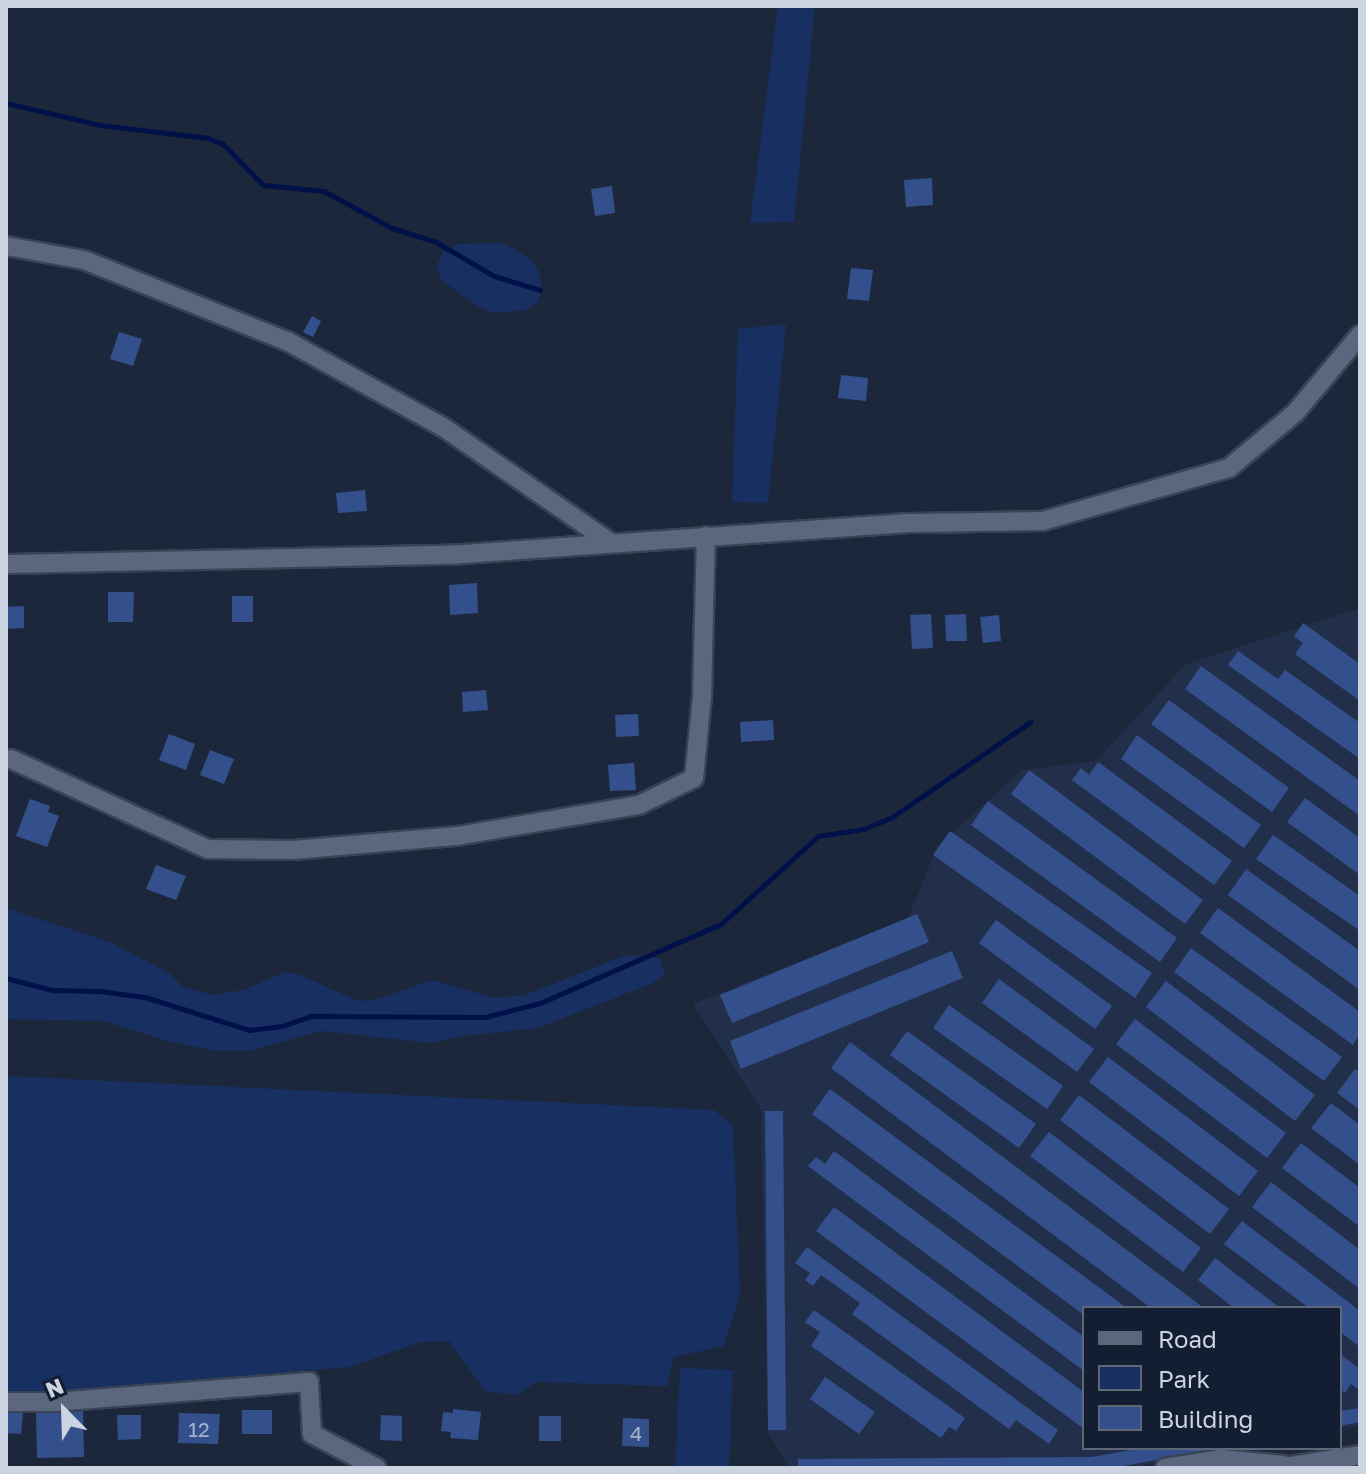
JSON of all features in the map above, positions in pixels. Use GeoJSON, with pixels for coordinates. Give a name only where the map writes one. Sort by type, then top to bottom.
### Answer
{"type":"FeatureCollection","features":[{"type":"Feature","properties":{"kind":"street"},"geometry":{"type":"LineString","coordinates":[[6,246],[84,260],[287,341],[443,427],[611,543]]}},
{"type":"Feature","properties":{"kind":"street"},"geometry":{"type":"LineString","coordinates":[[6,564],[449,555],[908,523],[1043,521],[1229,468],[1295,413],[1360,335]]}},
{"type":"Feature","properties":{"kind":"street"},"geometry":{"type":"LineString","coordinates":[[11,759],[208,849],[293,850],[457,836],[639,805],[694,778],[702,697],[706,536]]}},
{"type":"Feature","properties":{"kind":"street"},"geometry":{"type":"LineString","coordinates":[[6,1402],[54,1402],[309,1382],[312,1434],[377,1468]]}},
{"type":"Feature","properties":{"kind":"street"},"geometry":{"type":"LineString","coordinates":[[1165,1468],[1221,1459],[1281,1466],[1360,1455]]}},
{"type":"Feature","properties":{"kind":"shaded area"},"geometry":{"type":"Polygon","coordinates":[[[1360,608],[1360,1425],[1342,1429],[1342,1306],[1082,1306],[1082,1450],[1224,1450],[1128,1468],[789,1468],[768,1432],[761,1109],[693,1004],[908,918],[937,847],[1022,770],[1096,761],[1186,664],[1360,608]]]}},
{"type":"Feature","properties":{"kind":"green space"},"geometry":{"type":"Polygon","coordinates":[[[778,6],[815,6],[794,222],[750,223],[778,6]]]}},
{"type":"Feature","properties":{"kind":"green space"},"geometry":{"type":"Polygon","coordinates":[[[503,243],[531,259],[539,272],[542,287],[538,302],[525,310],[494,313],[479,307],[441,280],[437,265],[444,251],[458,244],[503,243]]]}},
{"type":"Feature","properties":{"kind":"green space"},"geometry":{"type":"Polygon","coordinates":[[[786,324],[768,503],[732,502],[738,329],[786,324]]]}},
{"type":"Feature","properties":{"kind":"green space"},"geometry":{"type":"Polygon","coordinates":[[[6,908],[112,943],[169,973],[183,987],[212,995],[243,990],[285,972],[300,975],[358,1001],[374,1000],[433,980],[493,998],[525,995],[626,955],[659,958],[665,973],[653,983],[538,1028],[462,1036],[431,1043],[322,1031],[248,1051],[218,1051],[171,1042],[104,1021],[6,1019],[6,908]]]}},
{"type":"Feature","properties":{"kind":"green space"},"geometry":{"type":"Polygon","coordinates":[[[6,1076],[714,1110],[733,1126],[740,1294],[724,1346],[674,1357],[667,1386],[536,1382],[517,1395],[485,1391],[449,1341],[421,1342],[349,1367],[6,1397],[6,1076]]]}},
{"type":"Feature","properties":{"kind":"green space"},"geometry":{"type":"Polygon","coordinates":[[[680,1368],[733,1370],[729,1468],[675,1468],[680,1368]]]}},
{"type":"Feature","properties":{"kind":"building"},"geometry":{"type":"Polygon","coordinates":[[[932,178],[933,205],[906,207],[904,180],[932,178]]]}},
{"type":"Feature","properties":{"kind":"building"},"geometry":{"type":"Polygon","coordinates":[[[612,186],[615,213],[595,216],[591,189],[612,186]]]}},
{"type":"Feature","properties":{"kind":"building"},"geometry":{"type":"Polygon","coordinates":[[[851,268],[873,270],[869,301],[847,299],[851,268]]]}},
{"type":"Feature","properties":{"kind":"building"},"geometry":{"type":"Polygon","coordinates":[[[312,316],[321,321],[313,337],[303,332],[312,316]]]}},
{"type":"Feature","properties":{"kind":"building"},"geometry":{"type":"Polygon","coordinates":[[[119,332],[142,339],[133,366],[110,359],[119,332]]]}},
{"type":"Feature","properties":{"kind":"building"},"geometry":{"type":"Polygon","coordinates":[[[841,375],[868,378],[866,401],[838,398],[841,375]]]}},
{"type":"Feature","properties":{"kind":"building"},"geometry":{"type":"Polygon","coordinates":[[[365,490],[367,511],[338,513],[336,493],[365,490]]]}},
{"type":"Feature","properties":{"kind":"building"},"geometry":{"type":"Polygon","coordinates":[[[477,583],[478,613],[450,615],[449,585],[477,583]]]}},
{"type":"Feature","properties":{"kind":"building"},"geometry":{"type":"Polygon","coordinates":[[[108,592],[134,592],[133,622],[108,622],[108,592]]]}},
{"type":"Feature","properties":{"kind":"building"},"geometry":{"type":"Polygon","coordinates":[[[232,596],[253,596],[253,622],[232,622],[232,596]]]}},
{"type":"Feature","properties":{"kind":"building"},"geometry":{"type":"Polygon","coordinates":[[[24,606],[24,628],[6,629],[6,607],[24,606]]]}},
{"type":"Feature","properties":{"kind":"building"},"geometry":{"type":"Polygon","coordinates":[[[931,614],[933,648],[912,649],[910,615],[931,614]]]}},
{"type":"Feature","properties":{"kind":"building"},"geometry":{"type":"Polygon","coordinates":[[[966,614],[967,641],[946,641],[945,615],[966,614]]]}},
{"type":"Feature","properties":{"kind":"building"},"geometry":{"type":"Polygon","coordinates":[[[999,615],[1001,641],[983,643],[980,617],[999,615]]]}},
{"type":"Feature","properties":{"kind":"building"},"geometry":{"type":"Polygon","coordinates":[[[1303,623],[1360,664],[1360,701],[1295,654],[1303,643],[1294,636],[1303,623]]]}},
{"type":"Feature","properties":{"kind":"building"},"geometry":{"type":"Polygon","coordinates":[[[1238,651],[1278,679],[1285,670],[1360,723],[1360,759],[1228,665],[1238,651]]]}},
{"type":"Feature","properties":{"kind":"building"},"geometry":{"type":"Polygon","coordinates":[[[1201,666],[1360,781],[1360,816],[1185,689],[1201,666]]]}},
{"type":"Feature","properties":{"kind":"building"},"geometry":{"type":"Polygon","coordinates":[[[486,690],[488,710],[463,712],[462,692],[486,690]]]}},
{"type":"Feature","properties":{"kind":"building"},"geometry":{"type":"Polygon","coordinates":[[[1169,700],[1289,788],[1272,812],[1151,724],[1169,700]]]}},
{"type":"Feature","properties":{"kind":"building"},"geometry":{"type":"Polygon","coordinates":[[[638,714],[639,736],[616,737],[615,715],[638,714]]]}},
{"type":"Feature","properties":{"kind":"building"},"geometry":{"type":"Polygon","coordinates":[[[773,720],[774,740],[741,742],[740,722],[773,720]]]}},
{"type":"Feature","properties":{"kind":"building"},"geometry":{"type":"Polygon","coordinates":[[[169,734],[195,744],[186,770],[159,760],[169,734]]]}},
{"type":"Feature","properties":{"kind":"building"},"geometry":{"type":"Polygon","coordinates":[[[1137,735],[1261,825],[1244,848],[1121,759],[1137,735]]]}},
{"type":"Feature","properties":{"kind":"building"},"geometry":{"type":"Polygon","coordinates":[[[210,750],[234,759],[224,784],[200,775],[210,750]]]}},
{"type":"Feature","properties":{"kind":"building"},"geometry":{"type":"Polygon","coordinates":[[[1098,762],[1232,861],[1214,885],[1072,780],[1081,768],[1089,775],[1098,762]]]}},
{"type":"Feature","properties":{"kind":"building"},"geometry":{"type":"Polygon","coordinates":[[[634,763],[636,790],[610,791],[608,765],[634,763]]]}},
{"type":"Feature","properties":{"kind":"building"},"geometry":{"type":"Polygon","coordinates":[[[1029,770],[1203,900],[1185,924],[1011,794],[1029,770]]]}},
{"type":"Feature","properties":{"kind":"building"},"geometry":{"type":"Polygon","coordinates":[[[1305,798],[1360,838],[1360,875],[1287,822],[1305,798]]]}},
{"type":"Feature","properties":{"kind":"building"},"geometry":{"type":"Polygon","coordinates":[[[30,799],[50,806],[48,812],[59,816],[47,847],[16,836],[30,799]]]}},
{"type":"Feature","properties":{"kind":"building"},"geometry":{"type":"Polygon","coordinates":[[[988,801],[1177,938],[1160,962],[971,825],[988,801]]]}},
{"type":"Feature","properties":{"kind":"building"},"geometry":{"type":"Polygon","coordinates":[[[950,831],[1152,973],[1135,998],[933,855],[950,831]]]}},
{"type":"Feature","properties":{"kind":"building"},"geometry":{"type":"Polygon","coordinates":[[[1273,835],[1360,896],[1360,931],[1256,859],[1273,835]]]}},
{"type":"Feature","properties":{"kind":"building"},"geometry":{"type":"Polygon","coordinates":[[[156,865],[186,876],[176,900],[146,889],[156,865]]]}},
{"type":"Feature","properties":{"kind":"building"},"geometry":{"type":"Polygon","coordinates":[[[1246,869],[1360,951],[1360,990],[1228,895],[1246,869]]]}},
{"type":"Feature","properties":{"kind":"building"},"geometry":{"type":"Polygon","coordinates":[[[1218,908],[1360,1012],[1360,1034],[1353,1045],[1200,933],[1218,908]]]}},
{"type":"Feature","properties":{"kind":"building"},"geometry":{"type":"Polygon","coordinates":[[[917,914],[929,942],[732,1023],[720,995],[917,914]]]}},
{"type":"Feature","properties":{"kind":"building"},"geometry":{"type":"Polygon","coordinates":[[[996,920],[1112,1006],[1095,1029],[979,943],[996,920]]]}},
{"type":"Feature","properties":{"kind":"building"},"geometry":{"type":"Polygon","coordinates":[[[1191,948],[1342,1057],[1324,1081],[1174,972],[1191,948]]]}},
{"type":"Feature","properties":{"kind":"building"},"geometry":{"type":"Polygon","coordinates":[[[952,951],[963,978],[741,1069],[730,1041],[952,951]]]}},
{"type":"Feature","properties":{"kind":"building"},"geometry":{"type":"Polygon","coordinates":[[[999,979],[1094,1049],[1077,1072],[982,1003],[999,979]]]}},
{"type":"Feature","properties":{"kind":"building"},"geometry":{"type":"Polygon","coordinates":[[[1166,981],[1315,1095],[1295,1121],[1146,1007],[1166,981]]]}},
{"type":"Feature","properties":{"kind":"building"},"geometry":{"type":"Polygon","coordinates":[[[949,1005],[1063,1086],[1047,1109],[933,1028],[949,1005]]]}},
{"type":"Feature","properties":{"kind":"building"},"geometry":{"type":"Polygon","coordinates":[[[1135,1019],[1286,1133],[1267,1158],[1116,1044],[1135,1019]]]}},
{"type":"Feature","properties":{"kind":"building"},"geometry":{"type":"Polygon","coordinates":[[[907,1031],[1036,1124],[1019,1148],[890,1055],[907,1031]]]}},
{"type":"Feature","properties":{"kind":"building"},"geometry":{"type":"Polygon","coordinates":[[[850,1042],[1201,1306],[1148,1306],[831,1068],[850,1042]]]}},
{"type":"Feature","properties":{"kind":"building"},"geometry":{"type":"Polygon","coordinates":[[[1108,1057],[1258,1171],[1239,1196],[1089,1082],[1108,1057]]]}},
{"type":"Feature","properties":{"kind":"building"},"geometry":{"type":"Polygon","coordinates":[[[1355,1069],[1360,1072],[1360,1110],[1337,1093],[1355,1069]]]}},
{"type":"Feature","properties":{"kind":"building"},"geometry":{"type":"Polygon","coordinates":[[[830,1089],[1124,1306],[1082,1306],[1082,1314],[812,1114],[830,1089]]]}},
{"type":"Feature","properties":{"kind":"building"},"geometry":{"type":"Polygon","coordinates":[[[1079,1095],[1229,1209],[1210,1234],[1060,1120],[1079,1095]]]}},
{"type":"Feature","properties":{"kind":"building"},"geometry":{"type":"Polygon","coordinates":[[[1331,1103],[1360,1125],[1360,1165],[1311,1128],[1331,1103]]]}},
{"type":"Feature","properties":{"kind":"building"},"geometry":{"type":"Polygon","coordinates":[[[765,1111],[783,1111],[786,1430],[768,1430],[765,1111]]]}},
{"type":"Feature","properties":{"kind":"building"},"geometry":{"type":"Polygon","coordinates":[[[1049,1132],[1201,1248],[1183,1272],[1030,1156],[1049,1132]]]}},
{"type":"Feature","properties":{"kind":"building"},"geometry":{"type":"Polygon","coordinates":[[[1301,1143],[1360,1188],[1360,1227],[1282,1168],[1301,1143]]]}},
{"type":"Feature","properties":{"kind":"building"},"geometry":{"type":"Polygon","coordinates":[[[834,1151],[1082,1336],[1082,1370],[808,1166],[816,1157],[825,1164],[834,1151]]]}},
{"type":"Feature","properties":{"kind":"building"},"geometry":{"type":"Polygon","coordinates":[[[1271,1182],[1360,1250],[1360,1289],[1252,1207],[1271,1182]]]}},
{"type":"Feature","properties":{"kind":"building"},"geometry":{"type":"Polygon","coordinates":[[[834,1207],[1082,1391],[1082,1428],[816,1231],[834,1207]]]}},
{"type":"Feature","properties":{"kind":"building"},"geometry":{"type":"Polygon","coordinates":[[[1242,1221],[1360,1311],[1360,1347],[1342,1334],[1342,1306],[1306,1306],[1224,1244],[1242,1221]]]}},
{"type":"Feature","properties":{"kind":"building"},"geometry":{"type":"Polygon","coordinates":[[[807,1247],[1058,1430],[1049,1444],[1016,1420],[1009,1429],[852,1314],[860,1303],[821,1275],[813,1286],[805,1280],[810,1273],[795,1263],[807,1247]]]}},
{"type":"Feature","properties":{"kind":"building"},"geometry":{"type":"Polygon","coordinates":[[[1215,1258],[1277,1306],[1231,1306],[1198,1280],[1215,1258]]]}},
{"type":"Feature","properties":{"kind":"building"},"geometry":{"type":"Polygon","coordinates":[[[814,1310],[965,1418],[956,1431],[949,1427],[941,1438],[811,1346],[820,1332],[805,1322],[814,1310]]]}},
{"type":"Feature","properties":{"kind":"building"},"geometry":{"type":"Polygon","coordinates":[[[1342,1356],[1360,1369],[1360,1391],[1351,1384],[1345,1393],[1342,1391],[1342,1356]]]}},
{"type":"Feature","properties":{"kind":"building"},"geometry":{"type":"Polygon","coordinates":[[[825,1377],[875,1412],[859,1434],[810,1399],[825,1377]]]}},
{"type":"Feature","properties":{"kind":"building"},"geometry":{"type":"Polygon","coordinates":[[[1360,1408],[1360,1422],[1342,1426],[1342,1411],[1360,1408]]]}},
{"type":"Feature","properties":{"kind":"building"},"geometry":{"type":"Polygon","coordinates":[[[453,1409],[481,1412],[478,1440],[450,1438],[451,1432],[441,1431],[443,1412],[453,1413],[453,1409]]]}},
{"type":"Feature","properties":{"kind":"building"},"geometry":{"type":"Polygon","coordinates":[[[242,1410],[272,1410],[272,1434],[242,1434],[242,1410]]]}},
{"type":"Feature","properties":{"kind":"building"},"geometry":{"type":"Polygon","coordinates":[[[6,1411],[23,1413],[21,1434],[6,1433],[6,1411]]]}},
{"type":"Feature","properties":{"kind":"building"},"geometry":{"type":"Polygon","coordinates":[[[83,1411],[84,1457],[37,1458],[36,1413],[83,1411]]]}},
{"type":"Feature","properties":{"kind":"building"},"geometry":{"type":"Polygon","coordinates":[[[179,1413],[220,1414],[218,1444],[178,1443],[179,1413]]]}},
{"type":"Feature","properties":{"kind":"building"},"geometry":{"type":"Polygon","coordinates":[[[117,1415],[141,1415],[141,1439],[118,1440],[117,1415]]]}},
{"type":"Feature","properties":{"kind":"building"},"geometry":{"type":"Polygon","coordinates":[[[381,1415],[402,1416],[402,1441],[380,1440],[381,1415]]]}},
{"type":"Feature","properties":{"kind":"building"},"geometry":{"type":"Polygon","coordinates":[[[539,1416],[561,1416],[561,1441],[539,1441],[539,1416]]]}},
{"type":"Feature","properties":{"kind":"building"},"geometry":{"type":"Polygon","coordinates":[[[623,1418],[649,1419],[649,1447],[622,1446],[623,1418]]]}},
{"type":"Feature","properties":{"kind":"building"},"geometry":{"type":"Polygon","coordinates":[[[1132,1450],[1212,1450],[1112,1468],[798,1468],[798,1459],[1092,1457],[1132,1450]]]}},
{"type":"Feature","properties":{"kind":"waterway"},"geometry":{"type":"LineString","coordinates":[[6,103],[100,125],[208,138],[223,144],[263,185],[324,191],[392,228],[436,242],[494,276],[540,290]]}},
{"type":"Feature","properties":{"kind":"waterway"},"geometry":{"type":"LineString","coordinates":[[6,978],[52,990],[99,991],[145,997],[249,1030],[282,1026],[311,1016],[485,1017],[540,1003],[721,924],[818,836],[864,829],[892,817],[1030,722]]}}]}
